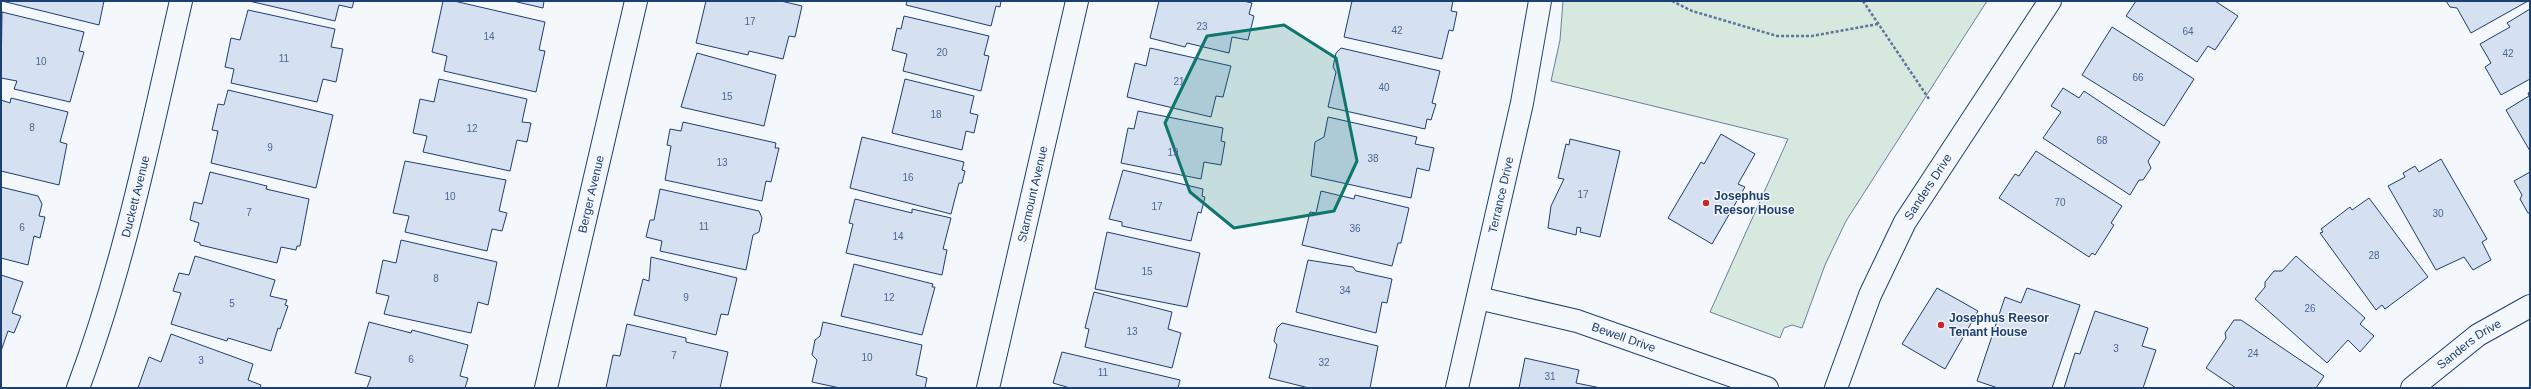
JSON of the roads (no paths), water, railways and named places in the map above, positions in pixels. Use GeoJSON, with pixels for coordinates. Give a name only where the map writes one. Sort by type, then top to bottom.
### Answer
{"type":"FeatureCollection","features":[{"type":"Feature","properties":{"kind":"street","name":"Duckett Avenue"},"geometry":{"type":"LineString","coordinates":[[78,388],[99,333],[125,244],[181,1]]}},
{"type":"Feature","properties":{"kind":"street","name":"Berger Avenue"},"geometry":{"type":"LineString","coordinates":[[546,388],[636,1]]}},
{"type":"Feature","properties":{"kind":"street","name":"Starmount Avenue"},"geometry":{"type":"LineString","coordinates":[[988,388],[1077,1]]}},
{"type":"Feature","properties":{"kind":"street","name":"Terrance Drive"},"geometry":{"type":"LineString","coordinates":[[1457,388],[1522,103],[1540,1]]}},
{"type":"Feature","properties":{"kind":"street","name":"Sanders Drive"},"geometry":{"type":"LineString","coordinates":[[1836,388],[1870,294],[1905,222],[2050,1]]}},
{"type":"Feature","properties":{"kind":"street","name":"Bewell Drive"},"geometry":{"type":"LineString","coordinates":[[1478,298],[1577,321],[1767,388]]}},
{"type":"Feature","properties":{"kind":"street","name":"Sanders Drive"},"geometry":{"type":"LineString","coordinates":[[2412,388],[2478,335],[2530,306]]}},
{"type":"Feature","properties":{"kind":"place","name":"Josephus Reesor House"},"geometry":{"type":"Point","coordinates":[1706,203]}},
{"type":"Feature","properties":{"kind":"place","name":"Josephus Reesor Tenant House"},"geometry":{"type":"Point","coordinates":[1941,325]}}]}
